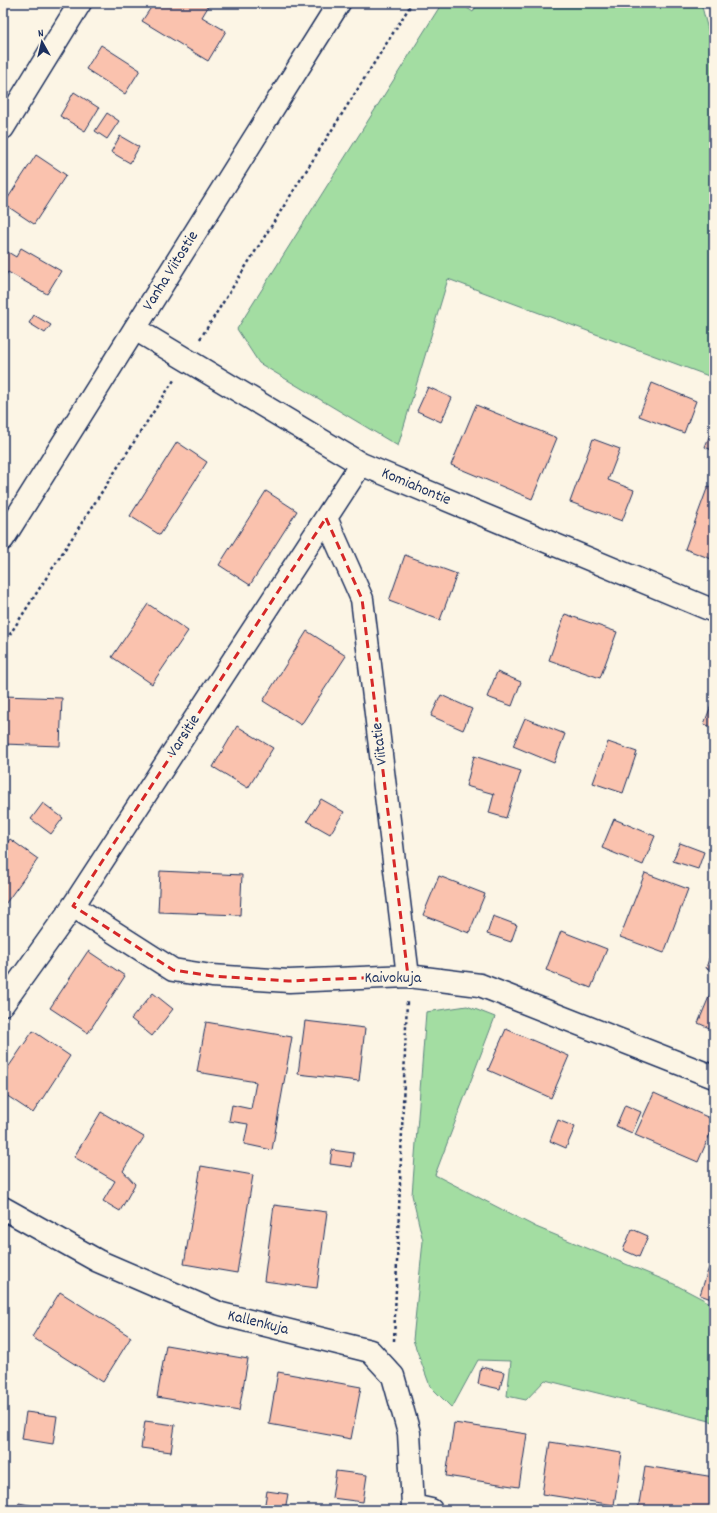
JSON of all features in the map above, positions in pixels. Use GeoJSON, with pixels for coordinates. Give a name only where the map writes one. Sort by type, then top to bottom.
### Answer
{"type":"FeatureCollection","features":[{"type":"Feature","properties":{"kind":"street"},"geometry":{"type":"LineString","coordinates":[[3,128],[80,3]]}},
{"type":"Feature","properties":{"kind":"street","name":"Vanha Viitostie"},"geometry":{"type":"LineString","coordinates":[[3,539],[339,3]]}},
{"type":"Feature","properties":{"kind":"street","name":"Komiahontie"},"geometry":{"type":"LineString","coordinates":[[135,329],[362,464],[714,612]]}},
{"type":"Feature","properties":{"kind":"street","name":"Varsitie"},"geometry":{"type":"LineString","coordinates":[[3,1004],[73,906],[362,464]]}},
{"type":"Feature","properties":{"kind":"street","name":"Viitatie"},"geometry":{"type":"LineString","coordinates":[[326,518],[362,599],[408,976]]}},
{"type":"Feature","properties":{"kind":"street","name":"Kaivokuja"},"geometry":{"type":"LineString","coordinates":[[73,906],[173,970],[212,976],[289,981],[408,976],[480,985],[714,1077]]}},
{"type":"Feature","properties":{"kind":"street","name":"Kallenkuja"},"geometry":{"type":"LineString","coordinates":[[3,1208],[98,1261],[221,1314],[370,1351],[393,1376],[409,1433],[419,1509]]}},
{"type":"Feature","properties":{"kind":"path"},"geometry":{"type":"LineString","coordinates":[[3,645],[187,360],[412,3]]}},
{"type":"Feature","properties":{"kind":"path"},"geometry":{"type":"LineString","coordinates":[[393,1376],[408,976]]}},
{"type":"Feature","properties":{"kind":"highlighted area"},"geometry":{"type":"Polygon","coordinates":[[[326,518],[362,599],[408,976],[289,981],[212,976],[173,970],[73,906],[326,518]]]}},
{"type":"Feature","properties":{"kind":"green space"},"geometry":{"type":"Polygon","coordinates":[[[442,3],[460,3],[473,12],[478,3],[701,3],[714,53],[714,378],[448,279],[398,446],[259,363],[237,329],[442,3]]]}},
{"type":"Feature","properties":{"kind":"green space"},"geometry":{"type":"Polygon","coordinates":[[[467,1006],[495,1017],[435,1175],[536,1227],[674,1284],[714,1305],[714,1422],[545,1380],[526,1400],[507,1396],[511,1361],[478,1360],[452,1408],[430,1386],[413,1340],[423,1241],[412,1195],[426,1012],[467,1006]]]}},
{"type":"Feature","properties":{"kind":"building"},"geometry":{"type":"Polygon","coordinates":[[[154,3],[201,3],[208,7],[202,17],[226,31],[208,61],[142,21],[154,3]]]}},
{"type":"Feature","properties":{"kind":"building"},"geometry":{"type":"Polygon","coordinates":[[[101,45],[140,70],[125,94],[86,69],[101,45]]]}},
{"type":"Feature","properties":{"kind":"building"},"geometry":{"type":"Polygon","coordinates":[[[74,92],[99,108],[85,131],[60,116],[74,92]]]}},
{"type":"Feature","properties":{"kind":"building"},"geometry":{"type":"Polygon","coordinates":[[[107,113],[119,121],[107,139],[95,131],[107,113]]]}},
{"type":"Feature","properties":{"kind":"building"},"geometry":{"type":"Polygon","coordinates":[[[120,136],[139,147],[130,163],[111,152],[120,136]]]}},
{"type":"Feature","properties":{"kind":"building"},"geometry":{"type":"Polygon","coordinates":[[[36,155],[66,175],[34,224],[4,204],[36,155]]]}},
{"type":"Feature","properties":{"kind":"building"},"geometry":{"type":"Polygon","coordinates":[[[21,248],[61,271],[47,294],[8,272],[3,280],[3,249],[16,257],[21,248]]]}},
{"type":"Feature","properties":{"kind":"building"},"geometry":{"type":"Polygon","coordinates":[[[34,315],[51,325],[45,333],[29,323],[34,315]]]}},
{"type":"Feature","properties":{"kind":"building"},"geometry":{"type":"Polygon","coordinates":[[[652,383],[696,401],[684,433],[639,416],[652,383]]]}},
{"type":"Feature","properties":{"kind":"building"},"geometry":{"type":"Polygon","coordinates":[[[428,387],[452,398],[441,422],[417,411],[428,387]]]}},
{"type":"Feature","properties":{"kind":"building"},"geometry":{"type":"Polygon","coordinates":[[[476,405],[557,438],[532,499],[451,465],[476,405]]]}},
{"type":"Feature","properties":{"kind":"building"},"geometry":{"type":"Polygon","coordinates":[[[714,424],[714,451],[705,447],[714,424]]]}},
{"type":"Feature","properties":{"kind":"building"},"geometry":{"type":"Polygon","coordinates":[[[593,439],[620,449],[608,480],[634,490],[622,521],[570,502],[593,439]]]}},
{"type":"Feature","properties":{"kind":"building"},"geometry":{"type":"Polygon","coordinates":[[[177,442],[207,462],[160,535],[130,516],[177,442]]]}},
{"type":"Feature","properties":{"kind":"building"},"geometry":{"type":"Polygon","coordinates":[[[708,486],[714,489],[714,560],[685,549],[708,486]]]}},
{"type":"Feature","properties":{"kind":"building"},"geometry":{"type":"Polygon","coordinates":[[[266,491],[297,511],[250,585],[219,565],[266,491]]]}},
{"type":"Feature","properties":{"kind":"building"},"geometry":{"type":"Polygon","coordinates":[[[405,555],[457,574],[440,620],[389,601],[405,555]]]}},
{"type":"Feature","properties":{"kind":"building"},"geometry":{"type":"Polygon","coordinates":[[[148,604],[188,631],[152,684],[112,657],[148,604]]]}},
{"type":"Feature","properties":{"kind":"building"},"geometry":{"type":"Polygon","coordinates":[[[565,614],[617,632],[600,678],[549,660],[565,614]]]}},
{"type":"Feature","properties":{"kind":"building"},"geometry":{"type":"Polygon","coordinates":[[[307,631],[346,656],[301,725],[263,701],[307,631]]]}},
{"type":"Feature","properties":{"kind":"building"},"geometry":{"type":"Polygon","coordinates":[[[497,672],[521,682],[512,706],[487,697],[497,672]]]}},
{"type":"Feature","properties":{"kind":"building"},"geometry":{"type":"Polygon","coordinates":[[[441,695],[472,709],[463,730],[431,716],[441,695]]]}},
{"type":"Feature","properties":{"kind":"building"},"geometry":{"type":"Polygon","coordinates":[[[3,696],[62,698],[60,746],[3,744],[3,696]]]}},
{"type":"Feature","properties":{"kind":"building"},"geometry":{"type":"Polygon","coordinates":[[[714,698],[714,728],[704,724],[714,698]]]}},
{"type":"Feature","properties":{"kind":"building"},"geometry":{"type":"Polygon","coordinates":[[[525,718],[565,734],[554,763],[513,746],[525,718]]]}},
{"type":"Feature","properties":{"kind":"building"},"geometry":{"type":"Polygon","coordinates":[[[237,726],[273,748],[248,788],[213,767],[237,726]]]}},
{"type":"Feature","properties":{"kind":"building"},"geometry":{"type":"Polygon","coordinates":[[[608,742],[637,752],[623,793],[593,783],[608,742]]]}},
{"type":"Feature","properties":{"kind":"building"},"geometry":{"type":"Polygon","coordinates":[[[474,756],[521,771],[506,818],[489,813],[494,794],[466,786],[474,756]]]}},
{"type":"Feature","properties":{"kind":"building"},"geometry":{"type":"Polygon","coordinates":[[[321,799],[344,812],[330,834],[307,821],[321,799]]]}},
{"type":"Feature","properties":{"kind":"building"},"geometry":{"type":"Polygon","coordinates":[[[43,803],[63,818],[51,834],[31,819],[43,803]]]}},
{"type":"Feature","properties":{"kind":"building"},"geometry":{"type":"Polygon","coordinates":[[[614,819],[655,836],[643,865],[602,848],[614,819]]]}},
{"type":"Feature","properties":{"kind":"building"},"geometry":{"type":"Polygon","coordinates":[[[10,839],[38,859],[3,907],[3,849],[10,839]]]}},
{"type":"Feature","properties":{"kind":"building"},"geometry":{"type":"Polygon","coordinates":[[[680,843],[704,852],[698,869],[673,861],[680,843]]]}},
{"type":"Feature","properties":{"kind":"building"},"geometry":{"type":"Polygon","coordinates":[[[160,871],[242,875],[240,915],[158,912],[160,871]]]}},
{"type":"Feature","properties":{"kind":"building"},"geometry":{"type":"Polygon","coordinates":[[[645,873],[688,889],[664,953],[620,937],[645,873]]]}},
{"type":"Feature","properties":{"kind":"building"},"geometry":{"type":"Polygon","coordinates":[[[439,876],[485,894],[469,933],[423,915],[439,876]]]}},
{"type":"Feature","properties":{"kind":"building"},"geometry":{"type":"Polygon","coordinates":[[[493,916],[517,925],[511,942],[487,934],[493,916]]]}},
{"type":"Feature","properties":{"kind":"building"},"geometry":{"type":"Polygon","coordinates":[[[561,931],[607,949],[591,988],[546,970],[561,931]]]}},
{"type":"Feature","properties":{"kind":"building"},"geometry":{"type":"Polygon","coordinates":[[[712,950],[714,951],[714,971],[706,968],[712,950]]]}},
{"type":"Feature","properties":{"kind":"building"},"geometry":{"type":"Polygon","coordinates":[[[88,951],[125,976],[88,1033],[50,1008],[88,951]]]}},
{"type":"Feature","properties":{"kind":"building"},"geometry":{"type":"Polygon","coordinates":[[[714,985],[714,1030],[698,1023],[714,985]]]}},
{"type":"Feature","properties":{"kind":"building"},"geometry":{"type":"Polygon","coordinates":[[[153,993],[173,1009],[152,1036],[131,1019],[153,993]]]}},
{"type":"Feature","properties":{"kind":"building"},"geometry":{"type":"Polygon","coordinates":[[[305,1021],[365,1028],[359,1081],[298,1074],[305,1021]]]}},
{"type":"Feature","properties":{"kind":"building"},"geometry":{"type":"Polygon","coordinates":[[[206,1022],[292,1037],[272,1150],[244,1144],[248,1124],[229,1121],[232,1105],[251,1109],[256,1082],[197,1072],[206,1022]]]}},
{"type":"Feature","properties":{"kind":"building"},"geometry":{"type":"Polygon","coordinates":[[[506,1029],[569,1056],[551,1098],[488,1070],[506,1029]]]}},
{"type":"Feature","properties":{"kind":"building"},"geometry":{"type":"Polygon","coordinates":[[[33,1031],[70,1056],[33,1113],[3,1093],[3,1075],[33,1031]]]}},
{"type":"Feature","properties":{"kind":"building"},"geometry":{"type":"Polygon","coordinates":[[[654,1093],[714,1120],[714,1125],[698,1162],[635,1135],[654,1093]]]}},
{"type":"Feature","properties":{"kind":"building"},"geometry":{"type":"Polygon","coordinates":[[[625,1105],[641,1112],[632,1133],[616,1126],[625,1105]]]}},
{"type":"Feature","properties":{"kind":"building"},"geometry":{"type":"Polygon","coordinates":[[[101,1112],[144,1137],[123,1171],[135,1184],[120,1211],[103,1201],[115,1181],[74,1157],[101,1112]]]}},
{"type":"Feature","properties":{"kind":"building"},"geometry":{"type":"Polygon","coordinates":[[[558,1120],[575,1127],[566,1148],[550,1141],[558,1120]]]}},
{"type":"Feature","properties":{"kind":"building"},"geometry":{"type":"Polygon","coordinates":[[[332,1150],[354,1153],[352,1167],[330,1164],[332,1150]]]}},
{"type":"Feature","properties":{"kind":"building"},"geometry":{"type":"Polygon","coordinates":[[[201,1166],[253,1175],[237,1273],[184,1264],[201,1166]]]}},
{"type":"Feature","properties":{"kind":"building"},"geometry":{"type":"Polygon","coordinates":[[[274,1205],[327,1212],[317,1288],[264,1281],[274,1205]]]}},
{"type":"Feature","properties":{"kind":"building"},"geometry":{"type":"Polygon","coordinates":[[[632,1229],[648,1236],[639,1257],[623,1250],[632,1229]]]}},
{"type":"Feature","properties":{"kind":"building"},"geometry":{"type":"Polygon","coordinates":[[[712,1258],[714,1259],[714,1300],[700,1295],[712,1258]]]}},
{"type":"Feature","properties":{"kind":"building"},"geometry":{"type":"Polygon","coordinates":[[[60,1292],[131,1337],[103,1382],[32,1337],[60,1292]]]}},
{"type":"Feature","properties":{"kind":"building"},"geometry":{"type":"Polygon","coordinates":[[[166,1345],[248,1359],[239,1411],[157,1397],[166,1345]]]}},
{"type":"Feature","properties":{"kind":"building"},"geometry":{"type":"Polygon","coordinates":[[[481,1367],[504,1372],[500,1389],[478,1384],[481,1367]]]}},
{"type":"Feature","properties":{"kind":"building"},"geometry":{"type":"Polygon","coordinates":[[[278,1372],[361,1387],[351,1439],[269,1424],[278,1372]]]}},
{"type":"Feature","properties":{"kind":"building"},"geometry":{"type":"Polygon","coordinates":[[[26,1412],[57,1416],[53,1444],[22,1439],[26,1412]]]}},
{"type":"Feature","properties":{"kind":"building"},"geometry":{"type":"Polygon","coordinates":[[[145,1421],[175,1425],[171,1452],[141,1448],[145,1421]]]}},
{"type":"Feature","properties":{"kind":"building"},"geometry":{"type":"Polygon","coordinates":[[[454,1423],[527,1434],[519,1487],[446,1476],[454,1423]]]}},
{"type":"Feature","properties":{"kind":"building"},"geometry":{"type":"Polygon","coordinates":[[[550,1442],[622,1453],[614,1505],[542,1494],[550,1442]]]}},
{"type":"Feature","properties":{"kind":"building"},"geometry":{"type":"Polygon","coordinates":[[[645,1466],[714,1477],[714,1500],[712,1510],[638,1510],[645,1466]]]}},
{"type":"Feature","properties":{"kind":"building"},"geometry":{"type":"Polygon","coordinates":[[[336,1471],[367,1475],[363,1502],[332,1498],[336,1471]]]}},
{"type":"Feature","properties":{"kind":"building"},"geometry":{"type":"Polygon","coordinates":[[[267,1491],[288,1494],[285,1510],[264,1510],[267,1491]]]}},
{"type":"Feature","properties":{"kind":"building"},"geometry":{"type":"Polygon","coordinates":[[[19,1503],[55,1510],[17,1510],[19,1503]]]}}]}
